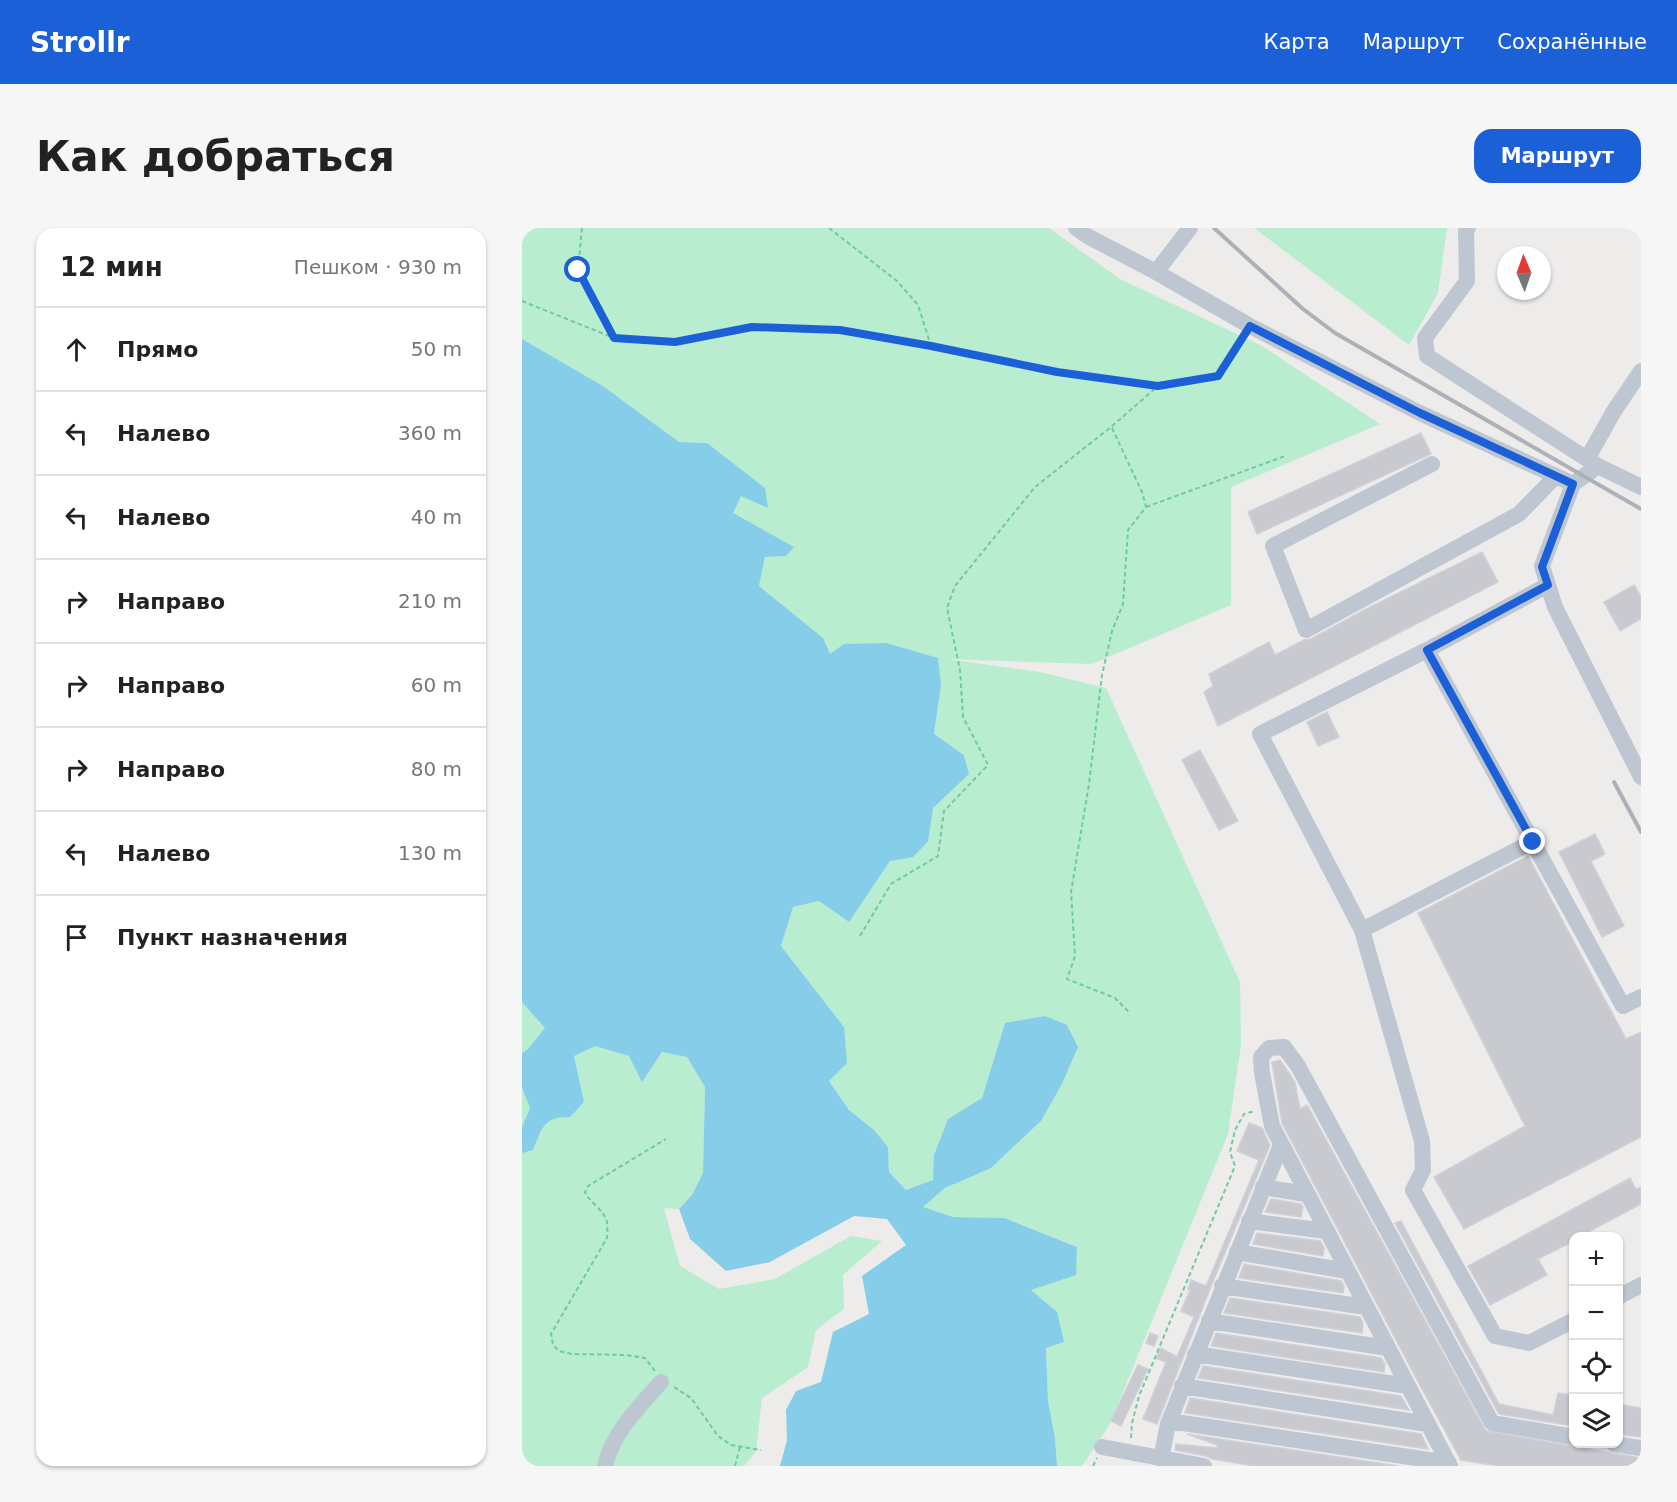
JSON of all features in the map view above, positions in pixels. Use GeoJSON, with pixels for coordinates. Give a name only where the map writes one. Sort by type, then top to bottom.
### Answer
{"type":"FeatureCollection","features":[{"type":"Feature","properties":{"kind":"lane"},"geometry":{"type":"LineString","coordinates":[[1076,228],[1250,326],[1420,413],[1573,484]]}},
{"type":"Feature","properties":{"kind":"lane"},"geometry":{"type":"LineString","coordinates":[[1156,272],[1190,228]]}},
{"type":"Feature","properties":{"kind":"lane"},"geometry":{"type":"LineString","coordinates":[[1468,228],[1466,231],[1467,281],[1425,338],[1427,356],[1592,463],[1641,487]]}},
{"type":"Feature","properties":{"kind":"lane"},"geometry":{"type":"LineString","coordinates":[[1641,371],[1614,411],[1592,463],[1573,484],[1542,567],[1555,607],[1641,777]]}},
{"type":"Feature","properties":{"kind":"lane"},"geometry":{"type":"LineString","coordinates":[[1432,464],[1272,546],[1306,630],[1519,514],[1556,476]]}},
{"type":"Feature","properties":{"kind":"lane"},"geometry":{"type":"LineString","coordinates":[[1548,585],[1427,650],[1260,734],[1362,930],[1422,1141],[1423,1170],[1413,1190],[1495,1336],[1529,1343],[1569,1323]]}},
{"type":"Feature","properties":{"kind":"lane"},"geometry":{"type":"LineString","coordinates":[[1427,650],[1623,1006],[1641,997]]}},
{"type":"Feature","properties":{"kind":"lane"},"geometry":{"type":"LineString","coordinates":[[1362,930],[1533,842]]}},
{"type":"Feature","properties":{"kind":"lane"},"geometry":{"type":"LineString","coordinates":[[1450,1465],[1272,1126],[1262,1073],[1262,1057],[1269,1048],[1284,1047],[1298,1065],[1492,1423],[1569,1436]]}},
{"type":"Feature","properties":{"kind":"lane"},"geometry":{"type":"LineString","coordinates":[[1161,1459],[1169,1421],[1182,1386],[1281,1145]]}},
{"type":"Feature","properties":{"kind":"lane"},"geometry":{"type":"LineString","coordinates":[[1263,1187],[1306,1194]]}},
{"type":"Feature","properties":{"kind":"lane"},"geometry":{"type":"LineString","coordinates":[[1250,1221],[1326,1232]]}},
{"type":"Feature","properties":{"kind":"lane"},"geometry":{"type":"LineString","coordinates":[[1237,1252],[1347,1271]]}},
{"type":"Feature","properties":{"kind":"lane"},"geometry":{"type":"LineString","coordinates":[[1623,1294],[1641,1285]]}},
{"type":"Feature","properties":{"kind":"lane"},"geometry":{"type":"LineString","coordinates":[[1222,1286],[1366,1307]]}},
{"type":"Feature","properties":{"kind":"lane"},"geometry":{"type":"LineString","coordinates":[[1209,1321],[1388,1348]]}},
{"type":"Feature","properties":{"kind":"lane"},"geometry":{"type":"LineString","coordinates":[[1195,1354],[1408,1386]]}},
{"type":"Feature","properties":{"kind":"lane"},"geometry":{"type":"LineString","coordinates":[[605,1466],[607,1457],[621,1431],[661,1382]]}},
{"type":"Feature","properties":{"kind":"lane"},"geometry":{"type":"LineString","coordinates":[[1182,1386],[1428,1424]]}},
{"type":"Feature","properties":{"kind":"lane"},"geometry":{"type":"LineString","coordinates":[[1169,1421],[1450,1465]]}},
{"type":"Feature","properties":{"kind":"lane"},"geometry":{"type":"LineString","coordinates":[[1623,1445],[1641,1448]]}},
{"type":"Feature","properties":{"kind":"lane"},"geometry":{"type":"LineString","coordinates":[[1102,1447],[1204,1466]]}},
{"type":"Feature","properties":{"kind":"path"},"geometry":{"type":"LineString","coordinates":[[582,228],[578,270],[614,338]]}},
{"type":"Feature","properties":{"kind":"path"},"geometry":{"type":"LineString","coordinates":[[830,228],[897,281],[918,304],[931,346]]}},
{"type":"Feature","properties":{"kind":"path"},"geometry":{"type":"LineString","coordinates":[[522,301],[614,338],[675,342],[752,327],[840,330],[1057,372],[1158,386],[1218,376],[1250,326]]}},
{"type":"Feature","properties":{"kind":"path"},"geometry":{"type":"LineString","coordinates":[[860,936],[891,884],[938,856],[944,811],[988,765],[963,717],[960,670],[947,608],[955,586],[1035,487],[1111,427],[1158,386]]}},
{"type":"Feature","properties":{"kind":"path"},"geometry":{"type":"LineString","coordinates":[[1111,427],[1142,492],[1146,507]]}},
{"type":"Feature","properties":{"kind":"path"},"geometry":{"type":"LineString","coordinates":[[1130,1013],[1115,998],[1067,979],[1075,956],[1071,892],[1089,784],[1102,675],[1112,631],[1123,604],[1128,531],[1146,507],[1285,456]]}},
{"type":"Feature","properties":{"kind":"path"},"geometry":{"type":"LineString","coordinates":[[1131,1453],[1132,1423],[1139,1396],[1235,1166],[1230,1152],[1235,1130],[1244,1114],[1268,1107]]}},
{"type":"Feature","properties":{"kind":"path"},"geometry":{"type":"LineString","coordinates":[[666,1139],[588,1186],[585,1192],[607,1222],[607,1238],[551,1334],[553,1345],[559,1351],[572,1354],[626,1355],[645,1358],[657,1372],[661,1382],[671,1384],[691,1398],[718,1437],[740,1447],[761,1450]]}},
{"type":"Feature","properties":{"kind":"path"},"geometry":{"type":"LineString","coordinates":[[735,1466],[740,1447]]}},
{"type":"Feature","properties":{"kind":"green space"},"geometry":{"type":"Polygon","coordinates":[[[522,228],[1049,228],[1120,279],[1262,346],[1380,424],[1231,487],[1231,605],[1092,664],[947,659],[1040,672],[1106,688],[1240,982],[1241,1045],[1228,1134],[1110,1424],[1082,1466],[1057,1466],[1055,1438],[1048,1401],[1046,1348],[1064,1342],[1031,1290],[1077,1247],[1004,1218],[953,1217],[922,1208],[945,1188],[991,1168],[1041,1121],[1062,1084],[1078,1047],[1005,1023],[982,1098],[948,1120],[934,1155],[934,1180],[906,1190],[889,1172],[888,1147],[874,1130],[849,1110],[829,1080],[844,1027],[781,946],[793,907],[819,901],[849,922],[890,860],[913,857],[928,843],[932,808],[968,774],[964,755],[934,735],[941,685],[830,654],[782,605],[759,586],[765,557],[786,556],[733,513],[740,496],[708,443],[679,442],[603,386],[522,339],[522,228]]]}},
{"type":"Feature","properties":{"kind":"green space"},"geometry":{"type":"Polygon","coordinates":[[[1254,228],[1447,228],[1438,293],[1409,345],[1254,228]]]}},
{"type":"Feature","properties":{"kind":"green space"},"geometry":{"type":"Polygon","coordinates":[[[522,1002],[546,1028],[522,1053],[522,1002]]]}},
{"type":"Feature","properties":{"kind":"green space"},"geometry":{"type":"Polygon","coordinates":[[[595,1045],[629,1056],[662,1052],[687,1057],[705,1087],[703,1174],[692,1195],[679,1209],[664,1208],[680,1266],[719,1289],[775,1279],[851,1236],[882,1241],[843,1275],[844,1309],[816,1330],[808,1367],[762,1398],[756,1452],[744,1466],[522,1466],[522,1153],[533,1149],[543,1125],[584,1102],[574,1056],[595,1045]]]}},
{"type":"Feature","properties":{"kind":"green space"},"geometry":{"type":"Polygon","coordinates":[[[522,1088],[530,1108],[522,1127],[522,1088]]]}},
{"type":"Feature","properties":{"kind":"water"},"geometry":{"type":"Polygon","coordinates":[[[522,339],[603,386],[679,442],[707,443],[765,488],[768,508],[741,496],[733,513],[794,547],[786,556],[765,557],[759,586],[823,638],[830,654],[844,644],[886,643],[938,658],[941,685],[934,734],[964,755],[969,774],[933,808],[928,842],[913,857],[890,861],[849,922],[819,901],[793,907],[781,946],[844,1027],[847,1063],[829,1081],[849,1110],[874,1130],[888,1147],[889,1172],[906,1190],[933,1180],[934,1155],[948,1119],[982,1098],[1005,1023],[1045,1016],[1067,1025],[1078,1047],[1062,1084],[1041,1121],[991,1168],[945,1188],[923,1207],[953,1217],[1004,1218],[1077,1247],[1076,1275],[1031,1290],[1057,1312],[1064,1342],[1046,1348],[1048,1401],[1055,1438],[1057,1466],[780,1466],[787,1440],[786,1410],[796,1391],[821,1382],[833,1332],[869,1314],[862,1276],[906,1245],[887,1219],[854,1216],[770,1262],[726,1271],[690,1239],[679,1209],[692,1195],[703,1173],[705,1087],[687,1057],[662,1052],[642,1082],[629,1056],[595,1046],[574,1056],[584,1102],[570,1117],[549,1121],[533,1150],[522,1153],[522,1127],[530,1108],[522,1088],[522,1053],[545,1028],[522,1002],[522,339]]]}},
{"type":"Feature","properties":{"kind":"building"},"geometry":{"type":"Polygon","coordinates":[[[1421,433],[1431,454],[1257,534],[1248,512],[1421,433]]]}},
{"type":"Feature","properties":{"kind":"building"},"geometry":{"type":"Polygon","coordinates":[[[1482,552],[1498,582],[1218,726],[1204,692],[1213,686],[1209,674],[1269,642],[1275,655],[1304,640],[1311,639],[1482,552]]]}},
{"type":"Feature","properties":{"kind":"building"},"geometry":{"type":"Polygon","coordinates":[[[1634,585],[1641,597],[1641,619],[1620,631],[1604,602],[1634,585]]]}},
{"type":"Feature","properties":{"kind":"building"},"geometry":{"type":"Polygon","coordinates":[[[1327,712],[1339,737],[1318,746],[1307,722],[1327,712]]]}},
{"type":"Feature","properties":{"kind":"building"},"geometry":{"type":"Polygon","coordinates":[[[1200,750],[1238,821],[1219,830],[1182,760],[1200,750]]]}},
{"type":"Feature","properties":{"kind":"building"},"geometry":{"type":"Polygon","coordinates":[[[1595,834],[1605,854],[1591,861],[1624,926],[1602,937],[1559,852],[1595,834]]]}},
{"type":"Feature","properties":{"kind":"building"},"geometry":{"type":"Polygon","coordinates":[[[1528,856],[1626,1039],[1641,1032],[1641,1137],[1464,1229],[1434,1177],[1525,1126],[1418,913],[1528,856]]]}},
{"type":"Feature","properties":{"kind":"building"},"geometry":{"type":"Polygon","coordinates":[[[1280,1060],[1295,1082],[1300,1109],[1307,1105],[1486,1431],[1569,1445],[1569,1448],[1584,1448],[1641,1458],[1641,1466],[1499,1466],[1461,1460],[1282,1123],[1272,1062],[1280,1060]]]}},
{"type":"Feature","properties":{"kind":"building"},"geometry":{"type":"Polygon","coordinates":[[[1249,1123],[1262,1128],[1270,1145],[1157,1424],[1143,1419],[1166,1362],[1156,1358],[1161,1348],[1177,1357],[1194,1317],[1181,1311],[1190,1290],[1188,1289],[1191,1280],[1206,1286],[1259,1160],[1237,1151],[1249,1123]]]}},
{"type":"Feature","properties":{"kind":"building"},"geometry":{"type":"Polygon","coordinates":[[[1630,1178],[1636,1189],[1641,1187],[1641,1204],[1588,1232],[1569,1232],[1569,1244],[1538,1259],[1547,1275],[1490,1305],[1468,1266],[1630,1178]]]}},
{"type":"Feature","properties":{"kind":"building"},"geometry":{"type":"Polygon","coordinates":[[[1271,1199],[1301,1204],[1303,1207],[1301,1217],[1265,1212],[1271,1199]]]}},
{"type":"Feature","properties":{"kind":"building"},"geometry":{"type":"Polygon","coordinates":[[[1401,1221],[1499,1404],[1553,1415],[1558,1393],[1569,1394],[1569,1425],[1499,1414],[1395,1223],[1401,1221]]]}},
{"type":"Feature","properties":{"kind":"building"},"geometry":{"type":"Polygon","coordinates":[[[1257,1233],[1320,1241],[1324,1248],[1323,1256],[1253,1244],[1257,1233]]]}},
{"type":"Feature","properties":{"kind":"building"},"geometry":{"type":"Polygon","coordinates":[[[1244,1264],[1341,1281],[1344,1286],[1343,1293],[1239,1278],[1244,1264]]]}},
{"type":"Feature","properties":{"kind":"building"},"geometry":{"type":"Polygon","coordinates":[[[1230,1298],[1360,1317],[1363,1323],[1362,1333],[1224,1313],[1230,1298]]]}},
{"type":"Feature","properties":{"kind":"building"},"geometry":{"type":"Polygon","coordinates":[[[1150,1333],[1158,1336],[1154,1346],[1146,1343],[1150,1333]]]}},
{"type":"Feature","properties":{"kind":"building"},"geometry":{"type":"Polygon","coordinates":[[[1216,1333],[1381,1358],[1385,1364],[1384,1372],[1211,1346],[1216,1333]]]}},
{"type":"Feature","properties":{"kind":"building"},"geometry":{"type":"Polygon","coordinates":[[[1138,1365],[1148,1369],[1121,1426],[1111,1421],[1138,1365]]]}},
{"type":"Feature","properties":{"kind":"building"},"geometry":{"type":"Polygon","coordinates":[[[1203,1366],[1401,1396],[1409,1410],[1198,1378],[1203,1366]]]}},
{"type":"Feature","properties":{"kind":"building"},"geometry":{"type":"Polygon","coordinates":[[[1190,1398],[1421,1434],[1428,1449],[1185,1413],[1190,1398]]]}},
{"type":"Feature","properties":{"kind":"building"},"geometry":{"type":"Polygon","coordinates":[[[1623,1405],[1641,1408],[1641,1437],[1623,1435],[1623,1405]]]}},
{"type":"Feature","properties":{"kind":"building"},"geometry":{"type":"Polygon","coordinates":[[[1187,1434],[1398,1466],[1255,1466],[1175,1450],[1176,1444],[1217,1448],[1217,1445],[1187,1434]]]}},
{"type":"Feature","properties":{"kind":"railway"},"geometry":{"type":"LineString","coordinates":[[1214,228],[1303,309],[1335,333],[1641,509]]}},
{"type":"Feature","properties":{"kind":"railway"},"geometry":{"type":"LineString","coordinates":[[1614,782],[1641,832]]}},
{"type":"Feature","properties":{"kind":"route"},"geometry":{"type":"LineString","coordinates":[[578,270],[614,338],[675,342],[752,327],[840,330],[1057,372],[1158,386],[1218,376],[1250,326],[1420,413],[1573,484],[1542,567],[1548,585],[1427,650],[1533,842]]}}]}
